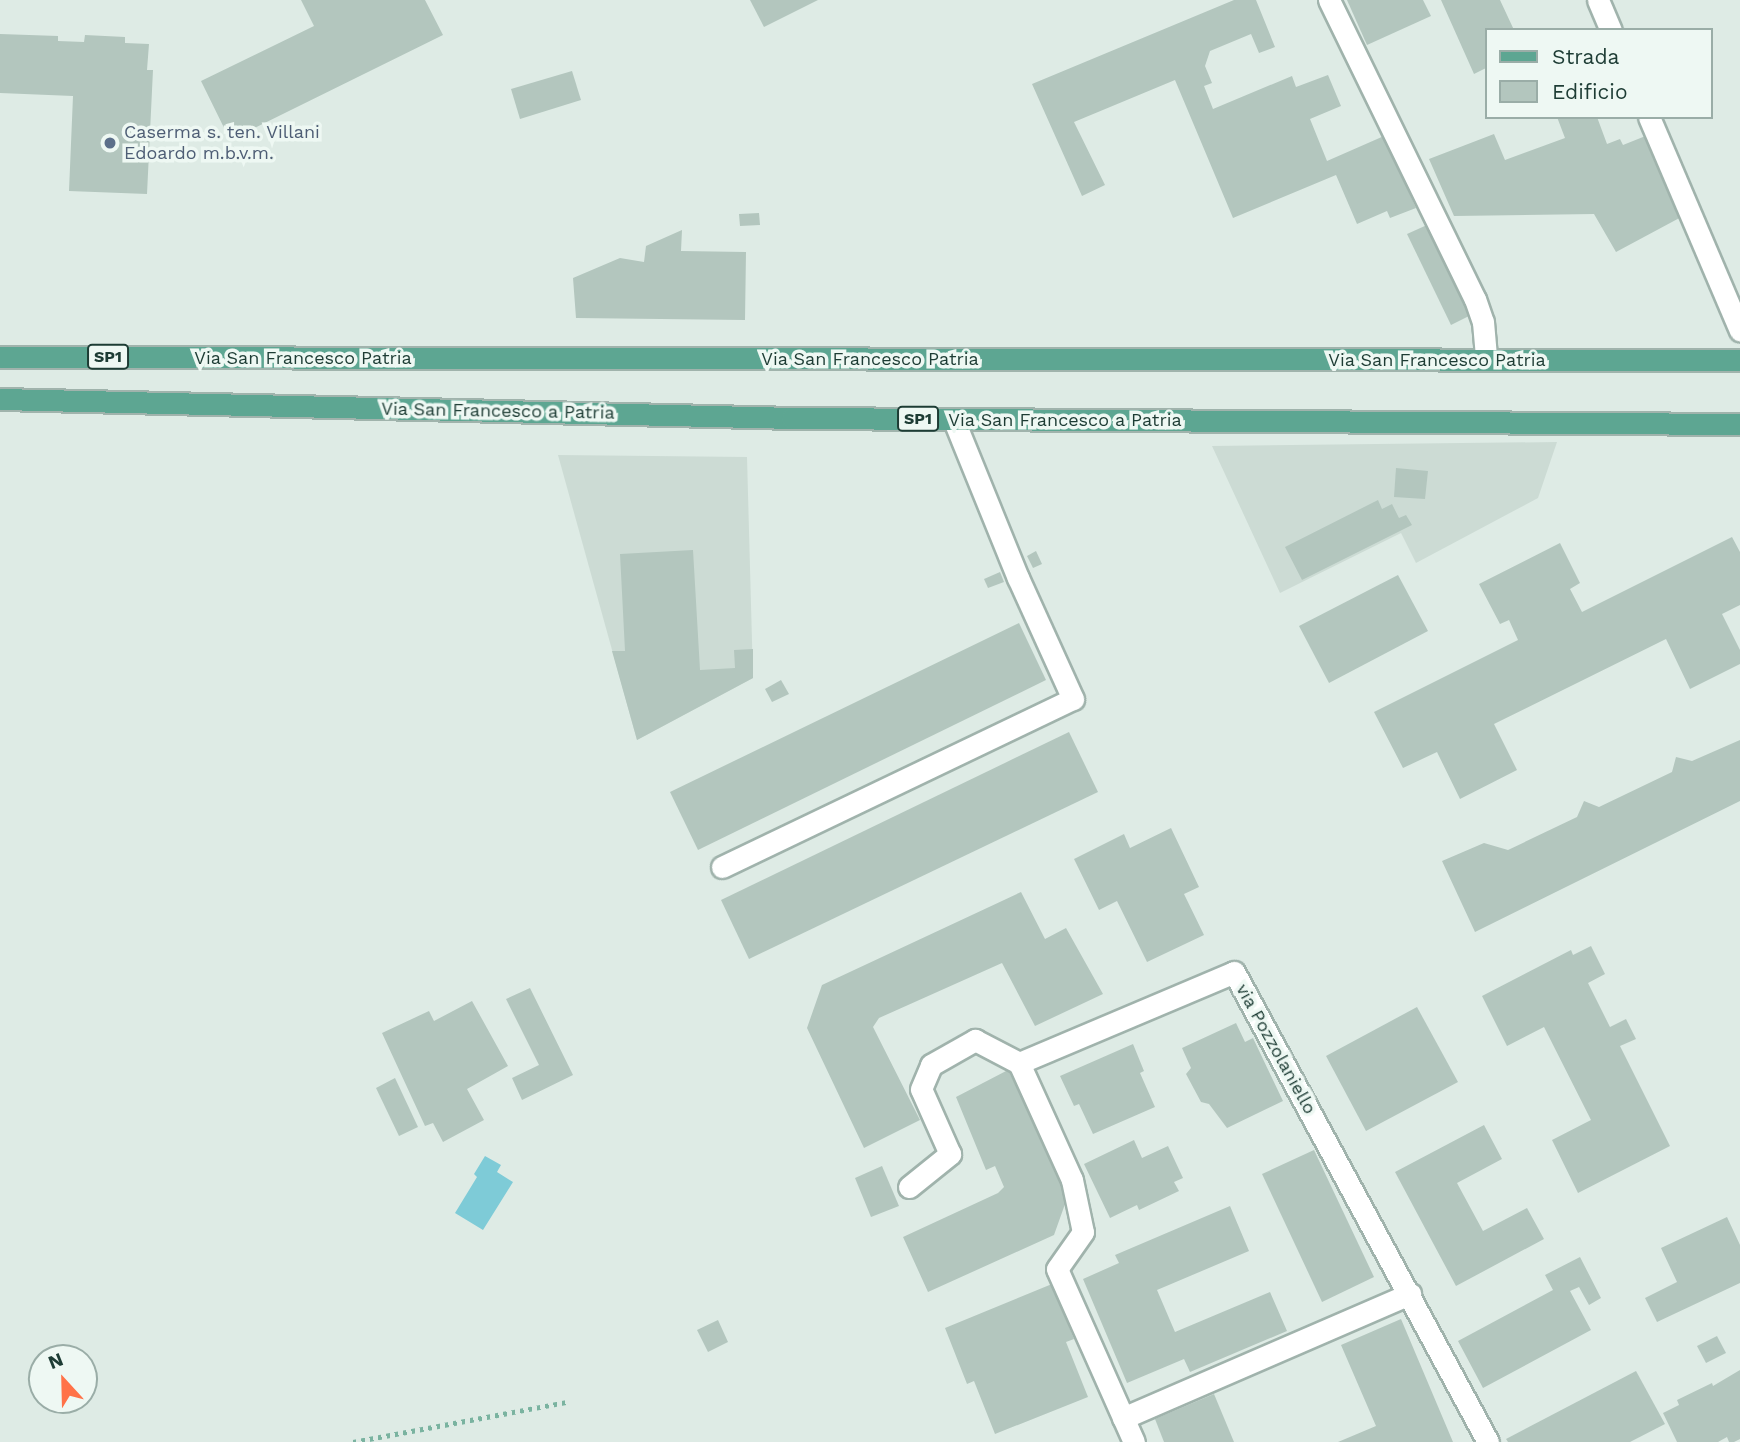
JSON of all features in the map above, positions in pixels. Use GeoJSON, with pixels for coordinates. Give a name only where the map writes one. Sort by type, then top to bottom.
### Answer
{"type":"FeatureCollection","features":[{"type":"Feature","properties":{"kind":"main road","name":"Via San Francesco Patria"},"geometry":{"type":"LineString","coordinates":[[0,357],[1740,360]]}},
{"type":"Feature","properties":{"kind":"main road","name":"Via San Francesco a Patria"},"geometry":{"type":"LineString","coordinates":[[0,399],[954,420],[1740,424]]}},
{"type":"Feature","properties":{"kind":"street"},"geometry":{"type":"LineString","coordinates":[[1329,0],[1475,299],[1483,322],[1486,360]]}},
{"type":"Feature","properties":{"kind":"street"},"geometry":{"type":"LineString","coordinates":[[1598,0],[1610,28]]}},
{"type":"Feature","properties":{"kind":"street"},"geometry":{"type":"LineString","coordinates":[[1649,119],[1740,330]]}},
{"type":"Feature","properties":{"kind":"street"},"geometry":{"type":"LineString","coordinates":[[722,867],[1073,699],[1018,578],[954,420]]}},
{"type":"Feature","properties":{"kind":"street","name":"via Pozzolaniello"},"geometry":{"type":"LineString","coordinates":[[1019,1063],[1234,972],[1488,1442]]}},
{"type":"Feature","properties":{"kind":"street"},"geometry":{"type":"LineString","coordinates":[[909,1187],[950,1154],[920,1089],[931,1065],[975,1040],[1019,1063],[1072,1180],[1083,1232],[1057,1269],[1134,1442]]}},
{"type":"Feature","properties":{"kind":"street"},"geometry":{"type":"LineString","coordinates":[[1123,1418],[1409,1294]]}},
{"type":"Feature","properties":{"kind":"path"},"geometry":{"type":"LineString","coordinates":[[353,1442],[567,1402]]}},
{"type":"Feature","properties":{"kind":"shaded area"},"geometry":{"type":"Polygon","coordinates":[[[1557,442],[1538,498],[1416,563],[1401,533],[1280,593],[1212,446],[1557,442]]]}},
{"type":"Feature","properties":{"kind":"shaded area"},"geometry":{"type":"Polygon","coordinates":[[[558,455],[747,457],[753,678],[637,740],[558,455]]]}},
{"type":"Feature","properties":{"kind":"water"},"geometry":{"type":"Polygon","coordinates":[[[485,1156],[501,1165],[497,1172],[513,1182],[483,1230],[455,1213],[477,1177],[474,1174],[485,1156]]]}},
{"type":"Feature","properties":{"kind":"building"},"geometry":{"type":"Polygon","coordinates":[[[301,0],[425,0],[443,35],[230,140],[201,81],[314,26],[301,0]]]}},
{"type":"Feature","properties":{"kind":"building"},"geometry":{"type":"Polygon","coordinates":[[[750,0],[818,0],[764,27],[750,0]]]}},
{"type":"Feature","properties":{"kind":"building"},"geometry":{"type":"Polygon","coordinates":[[[1234,0],[1256,0],[1275,47],[1259,53],[1251,34],[1210,51],[1205,66],[1212,83],[1204,86],[1213,109],[1292,76],[1296,87],[1328,75],[1341,106],[1310,119],[1327,161],[1384,136],[1416,208],[1390,218],[1387,211],[1357,224],[1336,175],[1233,218],[1175,80],[1074,122],[1105,185],[1082,196],[1032,84],[1234,0]]]}},
{"type":"Feature","properties":{"kind":"building"},"geometry":{"type":"Polygon","coordinates":[[[1347,0],[1423,0],[1431,16],[1367,45],[1347,0]]]}},
{"type":"Feature","properties":{"kind":"building"},"geometry":{"type":"Polygon","coordinates":[[[1441,0],[1500,0],[1513,28],[1484,28],[1484,69],[1474,74],[1441,0]]]}},
{"type":"Feature","properties":{"kind":"building","name":"Caserma s. ten. Villani Edoardo m.b.v.m."},"geometry":{"type":"Polygon","coordinates":[[[0,34],[58,36],[58,41],[84,42],[85,35],[125,37],[125,43],[149,44],[147,70],[153,70],[147,194],[69,191],[73,96],[0,93],[0,34]]]}},
{"type":"Feature","properties":{"kind":"building"},"geometry":{"type":"Polygon","coordinates":[[[572,71],[581,100],[520,119],[511,89],[572,71]]]}},
{"type":"Feature","properties":{"kind":"building"},"geometry":{"type":"Polygon","coordinates":[[[1558,119],[1598,119],[1607,144],[1620,139],[1623,145],[1648,135],[1685,215],[1616,252],[1594,214],[1454,216],[1429,159],[1494,134],[1505,160],[1565,138],[1558,119]]]}},
{"type":"Feature","properties":{"kind":"building"},"geometry":{"type":"Polygon","coordinates":[[[759,213],[760,225],[740,226],[739,214],[759,213]]]}},
{"type":"Feature","properties":{"kind":"building"},"geometry":{"type":"Polygon","coordinates":[[[1427,225],[1471,315],[1451,325],[1407,234],[1427,225]]]}},
{"type":"Feature","properties":{"kind":"building"},"geometry":{"type":"Polygon","coordinates":[[[682,230],[681,251],[746,252],[745,320],[576,318],[573,278],[620,258],[644,262],[646,246],[682,230]]]}},
{"type":"Feature","properties":{"kind":"building"},"geometry":{"type":"Polygon","coordinates":[[[1396,468],[1428,471],[1425,499],[1394,497],[1396,468]]]}},
{"type":"Feature","properties":{"kind":"building"},"geometry":{"type":"Polygon","coordinates":[[[1378,500],[1382,509],[1392,504],[1399,518],[1406,515],[1412,525],[1302,580],[1285,547],[1378,500]]]}},
{"type":"Feature","properties":{"kind":"building"},"geometry":{"type":"Polygon","coordinates":[[[1732,537],[1740,552],[1740,605],[1722,614],[1740,650],[1740,664],[1690,689],[1666,639],[1494,724],[1517,770],[1460,799],[1437,752],[1403,768],[1374,712],[1518,640],[1509,620],[1500,624],[1479,584],[1560,543],[1580,583],[1570,589],[1582,612],[1732,537]]]}},
{"type":"Feature","properties":{"kind":"building"},"geometry":{"type":"Polygon","coordinates":[[[693,550],[700,670],[735,668],[734,650],[753,649],[753,678],[637,740],[612,651],[625,651],[620,554],[693,550]]]}},
{"type":"Feature","properties":{"kind":"building"},"geometry":{"type":"Polygon","coordinates":[[[1036,551],[1042,564],[1033,568],[1027,556],[1036,551]]]}},
{"type":"Feature","properties":{"kind":"building"},"geometry":{"type":"Polygon","coordinates":[[[1000,572],[1004,582],[988,588],[984,579],[1000,572]]]}},
{"type":"Feature","properties":{"kind":"building"},"geometry":{"type":"Polygon","coordinates":[[[1398,575],[1428,631],[1329,683],[1299,626],[1398,575]]]}},
{"type":"Feature","properties":{"kind":"building"},"geometry":{"type":"Polygon","coordinates":[[[1019,623],[1046,680],[698,850],[670,792],[1019,623]]]}},
{"type":"Feature","properties":{"kind":"building"},"geometry":{"type":"Polygon","coordinates":[[[781,680],[789,694],[772,702],[765,689],[781,680]]]}},
{"type":"Feature","properties":{"kind":"building"},"geometry":{"type":"Polygon","coordinates":[[[1069,732],[1098,792],[749,959],[721,900],[1069,732]]]}},
{"type":"Feature","properties":{"kind":"building"},"geometry":{"type":"Polygon","coordinates":[[[1740,740],[1740,801],[1475,932],[1442,861],[1484,843],[1508,850],[1577,817],[1584,801],[1599,807],[1672,772],[1676,757],[1692,761],[1740,740]]]}},
{"type":"Feature","properties":{"kind":"building"},"geometry":{"type":"Polygon","coordinates":[[[1171,828],[1199,887],[1184,894],[1204,935],[1147,962],[1117,901],[1099,910],[1074,859],[1124,834],[1130,848],[1171,828]]]}},
{"type":"Feature","properties":{"kind":"building"},"geometry":{"type":"Polygon","coordinates":[[[1021,892],[1045,939],[1066,928],[1103,994],[1035,1026],[1002,963],[879,1018],[873,1027],[920,1120],[864,1148],[807,1028],[822,985],[1021,892]]]}},
{"type":"Feature","properties":{"kind":"building"},"geometry":{"type":"Polygon","coordinates":[[[1591,946],[1605,974],[1588,983],[1610,1027],[1626,1019],[1636,1039],[1620,1046],[1670,1146],[1578,1193],[1552,1140],[1591,1120],[1544,1027],[1507,1046],[1482,996],[1571,950],[1573,955],[1591,946]]]}},
{"type":"Feature","properties":{"kind":"building"},"geometry":{"type":"Polygon","coordinates":[[[530,988],[573,1075],[522,1100],[512,1078],[539,1065],[506,999],[530,988]]]}},
{"type":"Feature","properties":{"kind":"building"},"geometry":{"type":"Polygon","coordinates":[[[472,1001],[508,1066],[467,1089],[484,1120],[443,1142],[433,1123],[425,1126],[382,1033],[429,1011],[434,1021],[472,1001]]]}},
{"type":"Feature","properties":{"kind":"building"},"geometry":{"type":"Polygon","coordinates":[[[1417,1007],[1458,1082],[1366,1131],[1326,1056],[1417,1007]]]}},
{"type":"Feature","properties":{"kind":"building"},"geometry":{"type":"Polygon","coordinates":[[[1236,1023],[1245,1042],[1253,1038],[1283,1101],[1227,1128],[1209,1104],[1201,1102],[1186,1074],[1191,1068],[1182,1048],[1236,1023]]]}},
{"type":"Feature","properties":{"kind":"building"},"geometry":{"type":"Polygon","coordinates":[[[1133,1044],[1144,1071],[1140,1073],[1155,1107],[1093,1134],[1079,1104],[1074,1106],[1060,1076],[1133,1044]]]}},
{"type":"Feature","properties":{"kind":"building"},"geometry":{"type":"Polygon","coordinates":[[[1008,1070],[1070,1190],[1054,1235],[928,1292],[903,1237],[998,1193],[1004,1187],[995,1166],[986,1170],[956,1097],[1008,1070]]]}},
{"type":"Feature","properties":{"kind":"building"},"geometry":{"type":"Polygon","coordinates":[[[395,1078],[418,1127],[399,1136],[376,1088],[395,1078]]]}},
{"type":"Feature","properties":{"kind":"building"},"geometry":{"type":"Polygon","coordinates":[[[1484,1125],[1502,1159],[1457,1183],[1483,1231],[1527,1208],[1544,1239],[1456,1286],[1395,1172],[1484,1125]]]}},
{"type":"Feature","properties":{"kind":"building"},"geometry":{"type":"Polygon","coordinates":[[[1134,1140],[1142,1158],[1168,1146],[1183,1178],[1174,1182],[1179,1191],[1139,1210],[1137,1205],[1110,1218],[1084,1164],[1134,1140]]]}},
{"type":"Feature","properties":{"kind":"building"},"geometry":{"type":"Polygon","coordinates":[[[1314,1150],[1374,1277],[1322,1302],[1262,1174],[1314,1150]]]}},
{"type":"Feature","properties":{"kind":"building"},"geometry":{"type":"Polygon","coordinates":[[[882,1166],[899,1206],[871,1217],[855,1178],[882,1166]]]}},
{"type":"Feature","properties":{"kind":"building"},"geometry":{"type":"Polygon","coordinates":[[[1230,1206],[1249,1251],[1157,1290],[1175,1332],[1270,1292],[1287,1331],[1190,1372],[1184,1359],[1127,1383],[1083,1279],[1119,1263],[1115,1255],[1230,1206]]]}},
{"type":"Feature","properties":{"kind":"building"},"geometry":{"type":"Polygon","coordinates":[[[1727,1217],[1740,1245],[1740,1283],[1657,1322],[1645,1298],[1677,1282],[1661,1248],[1727,1217]]]}},
{"type":"Feature","properties":{"kind":"building"},"geometry":{"type":"Polygon","coordinates":[[[1580,1257],[1601,1298],[1589,1305],[1579,1287],[1570,1291],[1591,1330],[1483,1388],[1458,1341],[1553,1290],[1545,1275],[1580,1257]]]}},
{"type":"Feature","properties":{"kind":"building"},"geometry":{"type":"Polygon","coordinates":[[[1052,1284],[1074,1339],[1066,1342],[1088,1397],[995,1434],[974,1381],[967,1384],[945,1328],[1052,1284]]]}},
{"type":"Feature","properties":{"kind":"building"},"geometry":{"type":"Polygon","coordinates":[[[1401,1319],[1453,1442],[1338,1442],[1376,1426],[1341,1345],[1401,1319]]]}},
{"type":"Feature","properties":{"kind":"building"},"geometry":{"type":"Polygon","coordinates":[[[718,1320],[728,1342],[708,1352],[697,1330],[718,1320]]]}},
{"type":"Feature","properties":{"kind":"building"},"geometry":{"type":"Polygon","coordinates":[[[1717,1336],[1726,1353],[1706,1363],[1697,1346],[1717,1336]]]}},
{"type":"Feature","properties":{"kind":"building"},"geometry":{"type":"Polygon","coordinates":[[[1740,1370],[1740,1439],[1734,1442],[1729,1442],[1727,1437],[1718,1442],[1677,1442],[1663,1413],[1679,1405],[1677,1400],[1712,1383],[1713,1386],[1740,1370]]]}},
{"type":"Feature","properties":{"kind":"building"},"geometry":{"type":"Polygon","coordinates":[[[1636,1371],[1665,1424],[1630,1442],[1508,1442],[1506,1439],[1636,1371]]]}},
{"type":"Feature","properties":{"kind":"building"},"geometry":{"type":"Polygon","coordinates":[[[1214,1394],[1234,1442],[1164,1442],[1155,1419],[1214,1394]]]}},
{"type":"Feature","properties":{"kind":"place","name":"Caserma s. ten. Villani Edoardo m.b.v.m."},"geometry":{"type":"Point","coordinates":[110,143]}}]}
